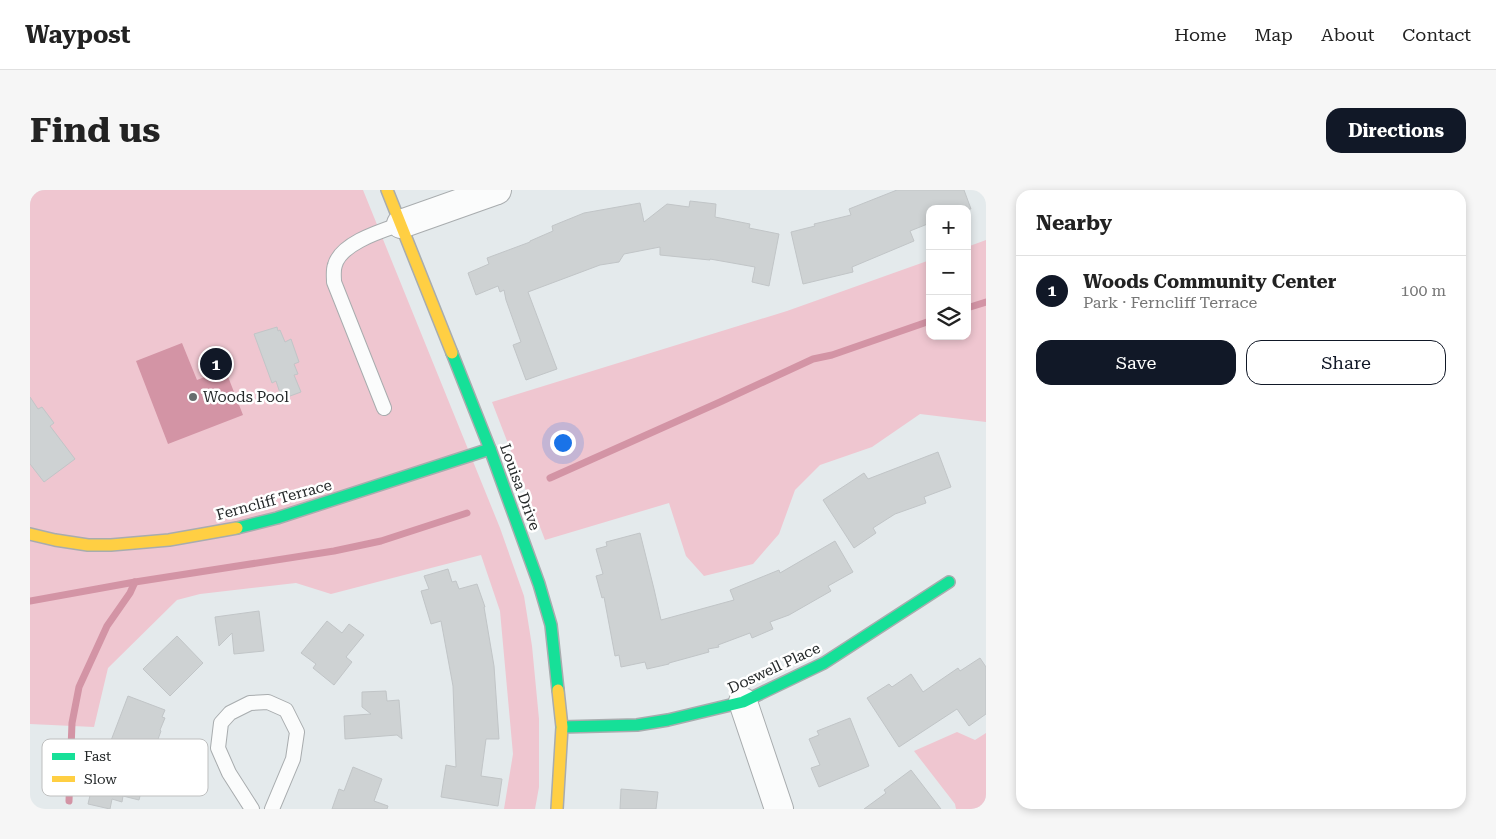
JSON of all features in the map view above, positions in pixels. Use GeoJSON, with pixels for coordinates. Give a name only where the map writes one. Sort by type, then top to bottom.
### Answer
{"type":"FeatureCollection","features":[{"type":"Feature","properties":{"kind":"street","name":"Louisa Drive"},"geometry":{"type":"LineString","coordinates":[[387,190],[490,449],[539,584],[551,625],[562,727],[557,809]]}},
{"type":"Feature","properties":{"kind":"street"},"geometry":{"type":"LineString","coordinates":[[401,224],[497,190]]}},
{"type":"Feature","properties":{"kind":"street","name":"Ferncliff Terrace"},"geometry":{"type":"LineString","coordinates":[[30,534],[88,545],[110,545],[169,540],[228,530],[277,518],[490,449]]}},
{"type":"Feature","properties":{"kind":"street","name":"Doswell Place"},"geometry":{"type":"LineString","coordinates":[[562,727],[637,725],[668,720],[742,702],[824,663],[949,582]]}},
{"type":"Feature","properties":{"kind":"street"},"geometry":{"type":"LineString","coordinates":[[742,702],[778,809]]}},
{"type":"Feature","properties":{"kind":"lane"},"geometry":{"type":"LineString","coordinates":[[384,408],[334,282],[335,265],[342,254],[358,240],[401,224]]}},
{"type":"Feature","properties":{"kind":"lane"},"geometry":{"type":"LineString","coordinates":[[252,809],[229,773],[218,748],[221,723],[230,713],[250,703],[268,702],[286,710],[297,732],[293,759],[272,809]]}},
{"type":"Feature","properties":{"kind":"shaded area"},"geometry":{"type":"Polygon","coordinates":[[[30,190],[363,190],[500,528],[524,596],[532,646],[539,719],[539,787],[535,809],[504,809],[513,754],[500,611],[481,555],[331,594],[296,583],[200,594],[177,600],[108,668],[94,727],[30,724],[30,190]]]}},
{"type":"Feature","properties":{"kind":"shaded area"},"geometry":{"type":"Polygon","coordinates":[[[986,240],[986,422],[920,414],[872,447],[820,465],[795,490],[779,534],[753,564],[704,576],[686,556],[669,503],[545,540],[492,402],[787,311],[926,261],[926,340],[971,340],[971,246],[986,240]]]}},
{"type":"Feature","properties":{"kind":"shaded area","name":"Woods Pool"},"geometry":{"type":"Polygon","coordinates":[[[182,343],[197,380],[225,369],[243,415],[168,444],[136,361],[182,343]]]}},
{"type":"Feature","properties":{"kind":"shaded area"},"geometry":{"type":"Polygon","coordinates":[[[957,732],[975,740],[986,733],[986,809],[956,809],[955,804],[914,751],[957,732]]]}},
{"type":"Feature","properties":{"kind":"building"},"geometry":{"type":"Polygon","coordinates":[[[897,190],[964,190],[970,205],[926,205],[926,225],[910,231],[914,241],[852,267],[853,272],[803,284],[791,232],[851,215],[849,209],[897,190]]]}},
{"type":"Feature","properties":{"kind":"building"},"geometry":{"type":"Polygon","coordinates":[[[690,201],[716,204],[715,217],[750,224],[749,228],[779,234],[769,286],[752,282],[755,267],[710,259],[660,255],[660,247],[624,254],[619,262],[600,265],[528,292],[557,369],[526,380],[513,345],[521,342],[504,290],[500,292],[498,286],[476,295],[468,273],[489,264],[487,258],[530,242],[553,231],[552,226],[584,213],[640,203],[644,222],[667,204],[689,207],[690,201]]]}},
{"type":"Feature","properties":{"kind":"building"},"geometry":{"type":"Polygon","coordinates":[[[277,327],[285,342],[291,339],[299,362],[294,364],[298,374],[294,375],[301,392],[282,399],[276,381],[272,383],[254,334],[277,327]]]}},
{"type":"Feature","properties":{"kind":"building"},"geometry":{"type":"Polygon","coordinates":[[[30,397],[38,409],[42,407],[54,423],[50,426],[75,459],[44,482],[30,464],[30,397]]]}},
{"type":"Feature","properties":{"kind":"building"},"geometry":{"type":"Polygon","coordinates":[[[938,452],[951,487],[924,497],[926,503],[895,514],[873,528],[876,533],[854,548],[823,500],[864,473],[868,479],[938,452]]]}},
{"type":"Feature","properties":{"kind":"building"},"geometry":{"type":"Polygon","coordinates":[[[640,533],[661,620],[734,600],[730,590],[779,570],[780,573],[835,541],[853,572],[828,586],[831,591],[789,615],[770,622],[773,629],[752,638],[750,633],[718,645],[719,647],[708,649],[709,652],[647,669],[645,662],[621,667],[619,655],[615,656],[604,597],[602,598],[596,576],[603,574],[596,549],[607,546],[606,542],[640,533]]]}},
{"type":"Feature","properties":{"kind":"building"},"geometry":{"type":"Polygon","coordinates":[[[448,569],[452,582],[456,581],[459,589],[477,584],[485,607],[494,666],[499,739],[486,739],[481,776],[502,779],[498,806],[441,797],[446,765],[456,767],[453,686],[441,621],[431,624],[421,591],[429,589],[424,576],[448,569]]]}},
{"type":"Feature","properties":{"kind":"building"},"geometry":{"type":"Polygon","coordinates":[[[259,611],[264,651],[234,654],[232,633],[219,646],[215,617],[259,611]]]}},
{"type":"Feature","properties":{"kind":"building"},"geometry":{"type":"Polygon","coordinates":[[[327,621],[342,633],[349,624],[364,635],[346,657],[352,662],[334,685],[313,668],[316,664],[301,653],[327,621]]]}},
{"type":"Feature","properties":{"kind":"building"},"geometry":{"type":"Polygon","coordinates":[[[177,636],[203,663],[170,696],[143,669],[177,636]]]}},
{"type":"Feature","properties":{"kind":"building"},"geometry":{"type":"Polygon","coordinates":[[[980,658],[986,667],[986,714],[969,726],[957,709],[899,747],[867,698],[889,684],[892,687],[911,674],[923,692],[958,668],[960,671],[980,658]]]}},
{"type":"Feature","properties":{"kind":"building"},"geometry":{"type":"Polygon","coordinates":[[[386,691],[387,701],[399,700],[402,739],[397,735],[345,739],[344,716],[371,714],[362,707],[362,692],[386,691]]]}},
{"type":"Feature","properties":{"kind":"building"},"geometry":{"type":"Polygon","coordinates":[[[128,696],[165,710],[162,717],[165,718],[158,739],[112,739],[128,696]]]}},
{"type":"Feature","properties":{"kind":"building"},"geometry":{"type":"Polygon","coordinates":[[[850,718],[869,766],[819,787],[811,768],[820,765],[809,739],[819,735],[817,731],[850,718]]]}},
{"type":"Feature","properties":{"kind":"building"},"geometry":{"type":"Polygon","coordinates":[[[353,767],[382,779],[374,801],[388,806],[387,809],[332,809],[339,789],[344,791],[353,767]]]}},
{"type":"Feature","properties":{"kind":"building"},"geometry":{"type":"Polygon","coordinates":[[[911,770],[941,809],[864,809],[886,793],[884,790],[911,770]]]}},
{"type":"Feature","properties":{"kind":"building"},"geometry":{"type":"Polygon","coordinates":[[[621,789],[658,792],[656,809],[620,809],[621,789]]]}},
{"type":"Feature","properties":{"kind":"building"},"geometry":{"type":"Polygon","coordinates":[[[90,796],[123,796],[122,802],[112,799],[110,809],[88,804],[90,796]]]}},
{"type":"Feature","properties":{"kind":"building"},"geometry":{"type":"Polygon","coordinates":[[[123,796],[140,796],[139,800],[123,796]]]}},
{"type":"Feature","properties":{"kind":"waterway"},"geometry":{"type":"LineString","coordinates":[[971,307],[986,302]]}},
{"type":"Feature","properties":{"kind":"waterway"},"geometry":{"type":"LineString","coordinates":[[550,478],[813,359],[832,355],[926,322]]}},
{"type":"Feature","properties":{"kind":"waterway"},"geometry":{"type":"LineString","coordinates":[[30,601],[135,582],[334,551],[381,541],[467,513]]}},
{"type":"Feature","properties":{"kind":"waterway"},"geometry":{"type":"LineString","coordinates":[[71,739],[72,723],[79,687],[107,626],[130,593],[135,582]]}},
{"type":"Feature","properties":{"kind":"waterway"},"geometry":{"type":"LineString","coordinates":[[69,796],[69,801]]}},
{"type":"Feature","properties":{"kind":"traffic: fast"},"geometry":{"type":"LineString","coordinates":[[452,353],[490,449],[539,584],[551,625],[558,690]]}},
{"type":"Feature","properties":{"kind":"traffic: fast"},"geometry":{"type":"LineString","coordinates":[[237,528],[277,518],[490,449]]}},
{"type":"Feature","properties":{"kind":"traffic: fast"},"geometry":{"type":"LineString","coordinates":[[562,727],[637,725],[668,720],[743,702],[824,663],[949,582]]}},
{"type":"Feature","properties":{"kind":"traffic: slow"},"geometry":{"type":"LineString","coordinates":[[387,190],[452,353]]}},
{"type":"Feature","properties":{"kind":"traffic: slow"},"geometry":{"type":"LineString","coordinates":[[30,534],[88,545],[111,545],[169,540],[237,528]]}},
{"type":"Feature","properties":{"kind":"traffic: slow"},"geometry":{"type":"LineString","coordinates":[[557,809],[562,727],[558,690]]}},
{"type":"Feature","properties":{"kind":"place","name":"Woods Community Center"},"geometry":{"type":"Point","coordinates":[216,364]}},
{"type":"Feature","properties":{"kind":"place","name":"Woods Pool"},"geometry":{"type":"Point","coordinates":[193,397]}}]}
